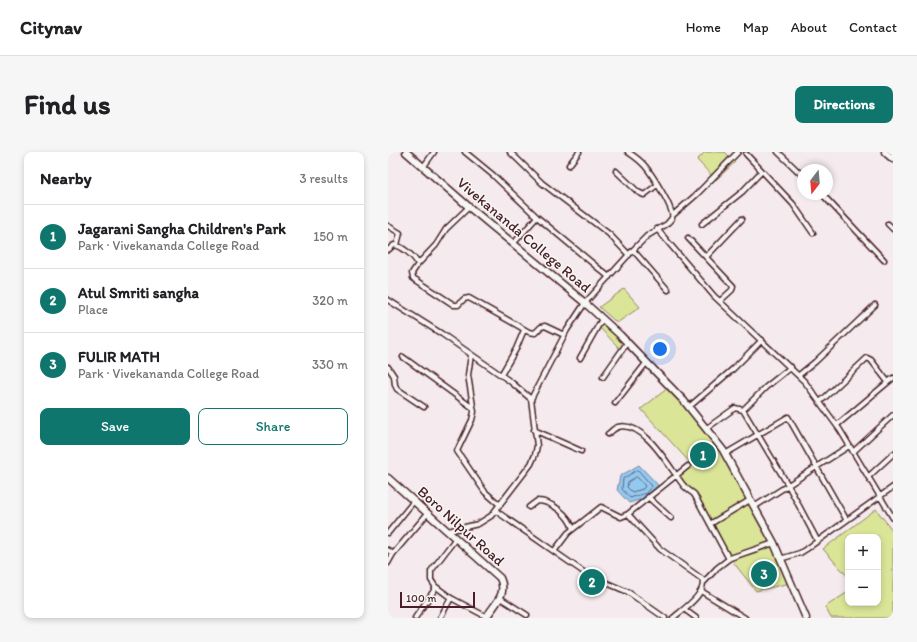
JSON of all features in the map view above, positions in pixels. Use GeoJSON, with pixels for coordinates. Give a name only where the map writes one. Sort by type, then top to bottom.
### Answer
{"type":"FeatureCollection","features":[{"type":"Feature","properties":{"kind":"street","name":"Vivekananda College Road"},"geometry":{"type":"LineString","coordinates":[[406,152],[424,166],[469,207],[585,303],[627,342],[689,407],[707,428],[725,454],[774,543],[806,618]]}},
{"type":"Feature","properties":{"kind":"street"},"geometry":{"type":"LineString","coordinates":[[424,166],[434,152]]}},
{"type":"Feature","properties":{"kind":"street"},"geometry":{"type":"LineString","coordinates":[[465,152],[493,175],[537,217],[608,277]]}},
{"type":"Feature","properties":{"kind":"street"},"geometry":{"type":"LineString","coordinates":[[510,152],[542,183],[609,234],[629,255]]}},
{"type":"Feature","properties":{"kind":"street"},"geometry":{"type":"LineString","coordinates":[[569,165],[579,152]]}},
{"type":"Feature","properties":{"kind":"street"},"geometry":{"type":"LineString","coordinates":[[628,152],[645,166],[673,215]]}},
{"type":"Feature","properties":{"kind":"street"},"geometry":{"type":"LineString","coordinates":[[448,531],[478,524],[496,511],[533,459],[537,450],[531,399],[564,335],[585,303],[647,236],[670,221],[673,215],[696,195],[738,152]]}},
{"type":"Feature","properties":{"kind":"street"},"geometry":{"type":"LineString","coordinates":[[778,152],[797,170]]}},
{"type":"Feature","properties":{"kind":"street"},"geometry":{"type":"LineString","coordinates":[[885,152],[893,159]]}},
{"type":"Feature","properties":{"kind":"street"},"geometry":{"type":"LineString","coordinates":[[746,153],[761,172],[793,204],[813,233]]}},
{"type":"Feature","properties":{"kind":"street"},"geometry":{"type":"LineString","coordinates":[[616,171],[638,192],[644,195],[648,194],[657,185]]}},
{"type":"Feature","properties":{"kind":"street"},"geometry":{"type":"LineString","coordinates":[[702,224],[742,192],[761,172]]}},
{"type":"Feature","properties":{"kind":"street"},"geometry":{"type":"LineString","coordinates":[[828,200],[884,260]]}},
{"type":"Feature","properties":{"kind":"street"},"geometry":{"type":"LineString","coordinates":[[469,207],[446,229],[436,245],[418,264],[412,273],[413,278],[454,305],[458,305],[464,299],[469,298],[524,330],[535,333],[545,326],[564,335]]}},
{"type":"Feature","properties":{"kind":"street"},"geometry":{"type":"LineString","coordinates":[[513,244],[537,217]]}},
{"type":"Feature","properties":{"kind":"street"},"geometry":{"type":"LineString","coordinates":[[706,257],[742,219]]}},
{"type":"Feature","properties":{"kind":"street"},"geometry":{"type":"LineString","coordinates":[[888,224],[893,229]]}},
{"type":"Feature","properties":{"kind":"street"},"geometry":{"type":"LineString","coordinates":[[388,226],[400,233],[396,245],[388,250]]}},
{"type":"Feature","properties":{"kind":"street"},"geometry":{"type":"LineString","coordinates":[[658,229],[720,301],[799,375],[837,425],[893,518]]}},
{"type":"Feature","properties":{"kind":"street"},"geometry":{"type":"LineString","coordinates":[[688,238],[733,286],[732,290],[720,301]]}},
{"type":"Feature","properties":{"kind":"street"},"geometry":{"type":"LineString","coordinates":[[396,245],[407,252],[418,264]]}},
{"type":"Feature","properties":{"kind":"street"},"geometry":{"type":"LineString","coordinates":[[633,250],[668,290]]}},
{"type":"Feature","properties":{"kind":"street"},"geometry":{"type":"LineString","coordinates":[[388,300],[439,332],[501,375],[527,394],[531,399]]}},
{"type":"Feature","properties":{"kind":"street"},"geometry":{"type":"LineString","coordinates":[[799,375],[825,354],[875,305]]}},
{"type":"Feature","properties":{"kind":"street"},"geometry":{"type":"LineString","coordinates":[[580,358],[602,319]]}},
{"type":"Feature","properties":{"kind":"street"},"geometry":{"type":"LineString","coordinates":[[501,375],[524,330]]}},
{"type":"Feature","properties":{"kind":"street"},"geometry":{"type":"LineString","coordinates":[[689,407],[733,369],[762,340]]}},
{"type":"Feature","properties":{"kind":"street"},"geometry":{"type":"LineString","coordinates":[[603,377],[627,342]]}},
{"type":"Feature","properties":{"kind":"street"},"geometry":{"type":"LineString","coordinates":[[471,355],[468,375],[473,408],[472,420],[457,447],[457,454],[485,492],[500,505]]}},
{"type":"Feature","properties":{"kind":"street"},"geometry":{"type":"LineString","coordinates":[[403,357],[473,408]]}},
{"type":"Feature","properties":{"kind":"street"},"geometry":{"type":"LineString","coordinates":[[820,402],[866,358],[871,360],[888,382]]}},
{"type":"Feature","properties":{"kind":"street"},"geometry":{"type":"LineString","coordinates":[[614,403],[647,362]]}},
{"type":"Feature","properties":{"kind":"street"},"geometry":{"type":"LineString","coordinates":[[388,367],[394,376],[397,389],[424,407]]}},
{"type":"Feature","properties":{"kind":"street"},"geometry":{"type":"LineString","coordinates":[[743,410],[791,367]]}},
{"type":"Feature","properties":{"kind":"street"},"geometry":{"type":"LineString","coordinates":[[837,425],[893,378]]}},
{"type":"Feature","properties":{"kind":"street"},"geometry":{"type":"LineString","coordinates":[[707,428],[735,408],[743,410],[788,485],[817,540]]}},
{"type":"Feature","properties":{"kind":"street"},"geometry":{"type":"LineString","coordinates":[[853,452],[893,416]]}},
{"type":"Feature","properties":{"kind":"street"},"geometry":{"type":"LineString","coordinates":[[725,454],[788,417],[817,466],[846,520]]}},
{"type":"Feature","properties":{"kind":"street"},"geometry":{"type":"LineString","coordinates":[[608,434],[618,427],[633,428],[648,440],[676,473],[686,488],[694,494],[729,559]]}},
{"type":"Feature","properties":{"kind":"street"},"geometry":{"type":"LineString","coordinates":[[534,430],[581,451]]}},
{"type":"Feature","properties":{"kind":"street"},"geometry":{"type":"LineString","coordinates":[[754,507],[849,446]]}},
{"type":"Feature","properties":{"kind":"street"},"geometry":{"type":"LineString","coordinates":[[868,477],[893,454]]}},
{"type":"Feature","properties":{"kind":"street"},"geometry":{"type":"LineString","coordinates":[[555,550],[573,529],[601,507],[621,517],[628,514],[676,473],[688,466]]}},
{"type":"Feature","properties":{"kind":"street","name":"Boro Nilpur Road"},"geometry":{"type":"LineString","coordinates":[[388,478],[500,578],[503,587],[500,598]]}},
{"type":"Feature","properties":{"kind":"street"},"geometry":{"type":"LineString","coordinates":[[780,559],[800,553],[880,498],[893,487]]}},
{"type":"Feature","properties":{"kind":"street"},"geometry":{"type":"LineString","coordinates":[[648,497],[671,518]]}},
{"type":"Feature","properties":{"kind":"street"},"geometry":{"type":"LineString","coordinates":[[710,524],[750,500]]}},
{"type":"Feature","properties":{"kind":"street"},"geometry":{"type":"LineString","coordinates":[[388,533],[414,501]]}},
{"type":"Feature","properties":{"kind":"street"},"geometry":{"type":"LineString","coordinates":[[529,507],[537,501],[550,504],[563,514],[572,524],[573,529]]}},
{"type":"Feature","properties":{"kind":"street"},"geometry":{"type":"LineString","coordinates":[[496,511],[555,550],[588,575],[628,592],[665,618]]}},
{"type":"Feature","properties":{"kind":"street"},"geometry":{"type":"LineString","coordinates":[[388,563],[393,554],[428,513]]}},
{"type":"Feature","properties":{"kind":"street"},"geometry":{"type":"LineString","coordinates":[[628,514],[660,549],[702,579],[704,582]]}},
{"type":"Feature","properties":{"kind":"street"},"geometry":{"type":"LineString","coordinates":[[456,538],[431,571],[431,580],[435,586],[451,598],[486,617],[500,598],[527,615]]}},
{"type":"Feature","properties":{"kind":"street"},"geometry":{"type":"LineString","coordinates":[[673,618],[702,591],[704,582],[717,568],[729,559],[774,543]]}},
{"type":"Feature","properties":{"kind":"street"},"geometry":{"type":"LineString","coordinates":[[388,550],[393,554]]}},
{"type":"Feature","properties":{"kind":"street"},"geometry":{"type":"LineString","coordinates":[[415,618],[435,586]]}},
{"type":"Feature","properties":{"kind":"street"},"geometry":{"type":"LineString","coordinates":[[702,591],[745,618]]}},
{"type":"Feature","properties":{"kind":"street"},"geometry":{"type":"LineString","coordinates":[[440,618],[451,598]]}},
{"type":"Feature","properties":{"kind":"street"},"geometry":{"type":"LineString","coordinates":[[684,609],[696,618]]}},
{"type":"Feature","properties":{"kind":"green space"},"geometry":{"type":"Polygon","coordinates":[[[705,152],[725,152],[735,162],[716,180],[697,160],[705,152]]]}},
{"type":"Feature","properties":{"kind":"green space"},"geometry":{"type":"Polygon","coordinates":[[[624,289],[640,307],[617,323],[599,307],[624,289]]]}},
{"type":"Feature","properties":{"kind":"green space"},"geometry":{"type":"Polygon","coordinates":[[[603,321],[628,346],[623,352],[599,327],[603,321]]]}},
{"type":"Feature","properties":{"kind":"green space"},"geometry":{"type":"Polygon","coordinates":[[[668,388],[706,428],[721,450],[725,460],[751,502],[790,583],[756,591],[730,558],[714,524],[679,474],[693,466],[641,409],[668,388]]]}},
{"type":"Feature","properties":{"kind":"green space"},"geometry":{"type":"Polygon","coordinates":[[[876,509],[893,531],[893,618],[831,618],[825,607],[845,594],[845,606],[881,606],[881,534],[845,534],[845,574],[823,549],[876,509]]]}},
{"type":"Feature","properties":{"kind":"water"},"geometry":{"type":"Polygon","coordinates":[[[639,465],[658,485],[649,497],[629,503],[617,490],[620,476],[639,465]]]}},
{"type":"Feature","properties":{"kind":"place","name":"Jagarani Sangha Children's Park"},"geometry":{"type":"Point","coordinates":[703,455]}},
{"type":"Feature","properties":{"kind":"place","name":"FULIR MATH"},"geometry":{"type":"Point","coordinates":[764,574]}},
{"type":"Feature","properties":{"kind":"place","name":"Atul Smriti sangha"},"geometry":{"type":"Point","coordinates":[592,582]}}]}
